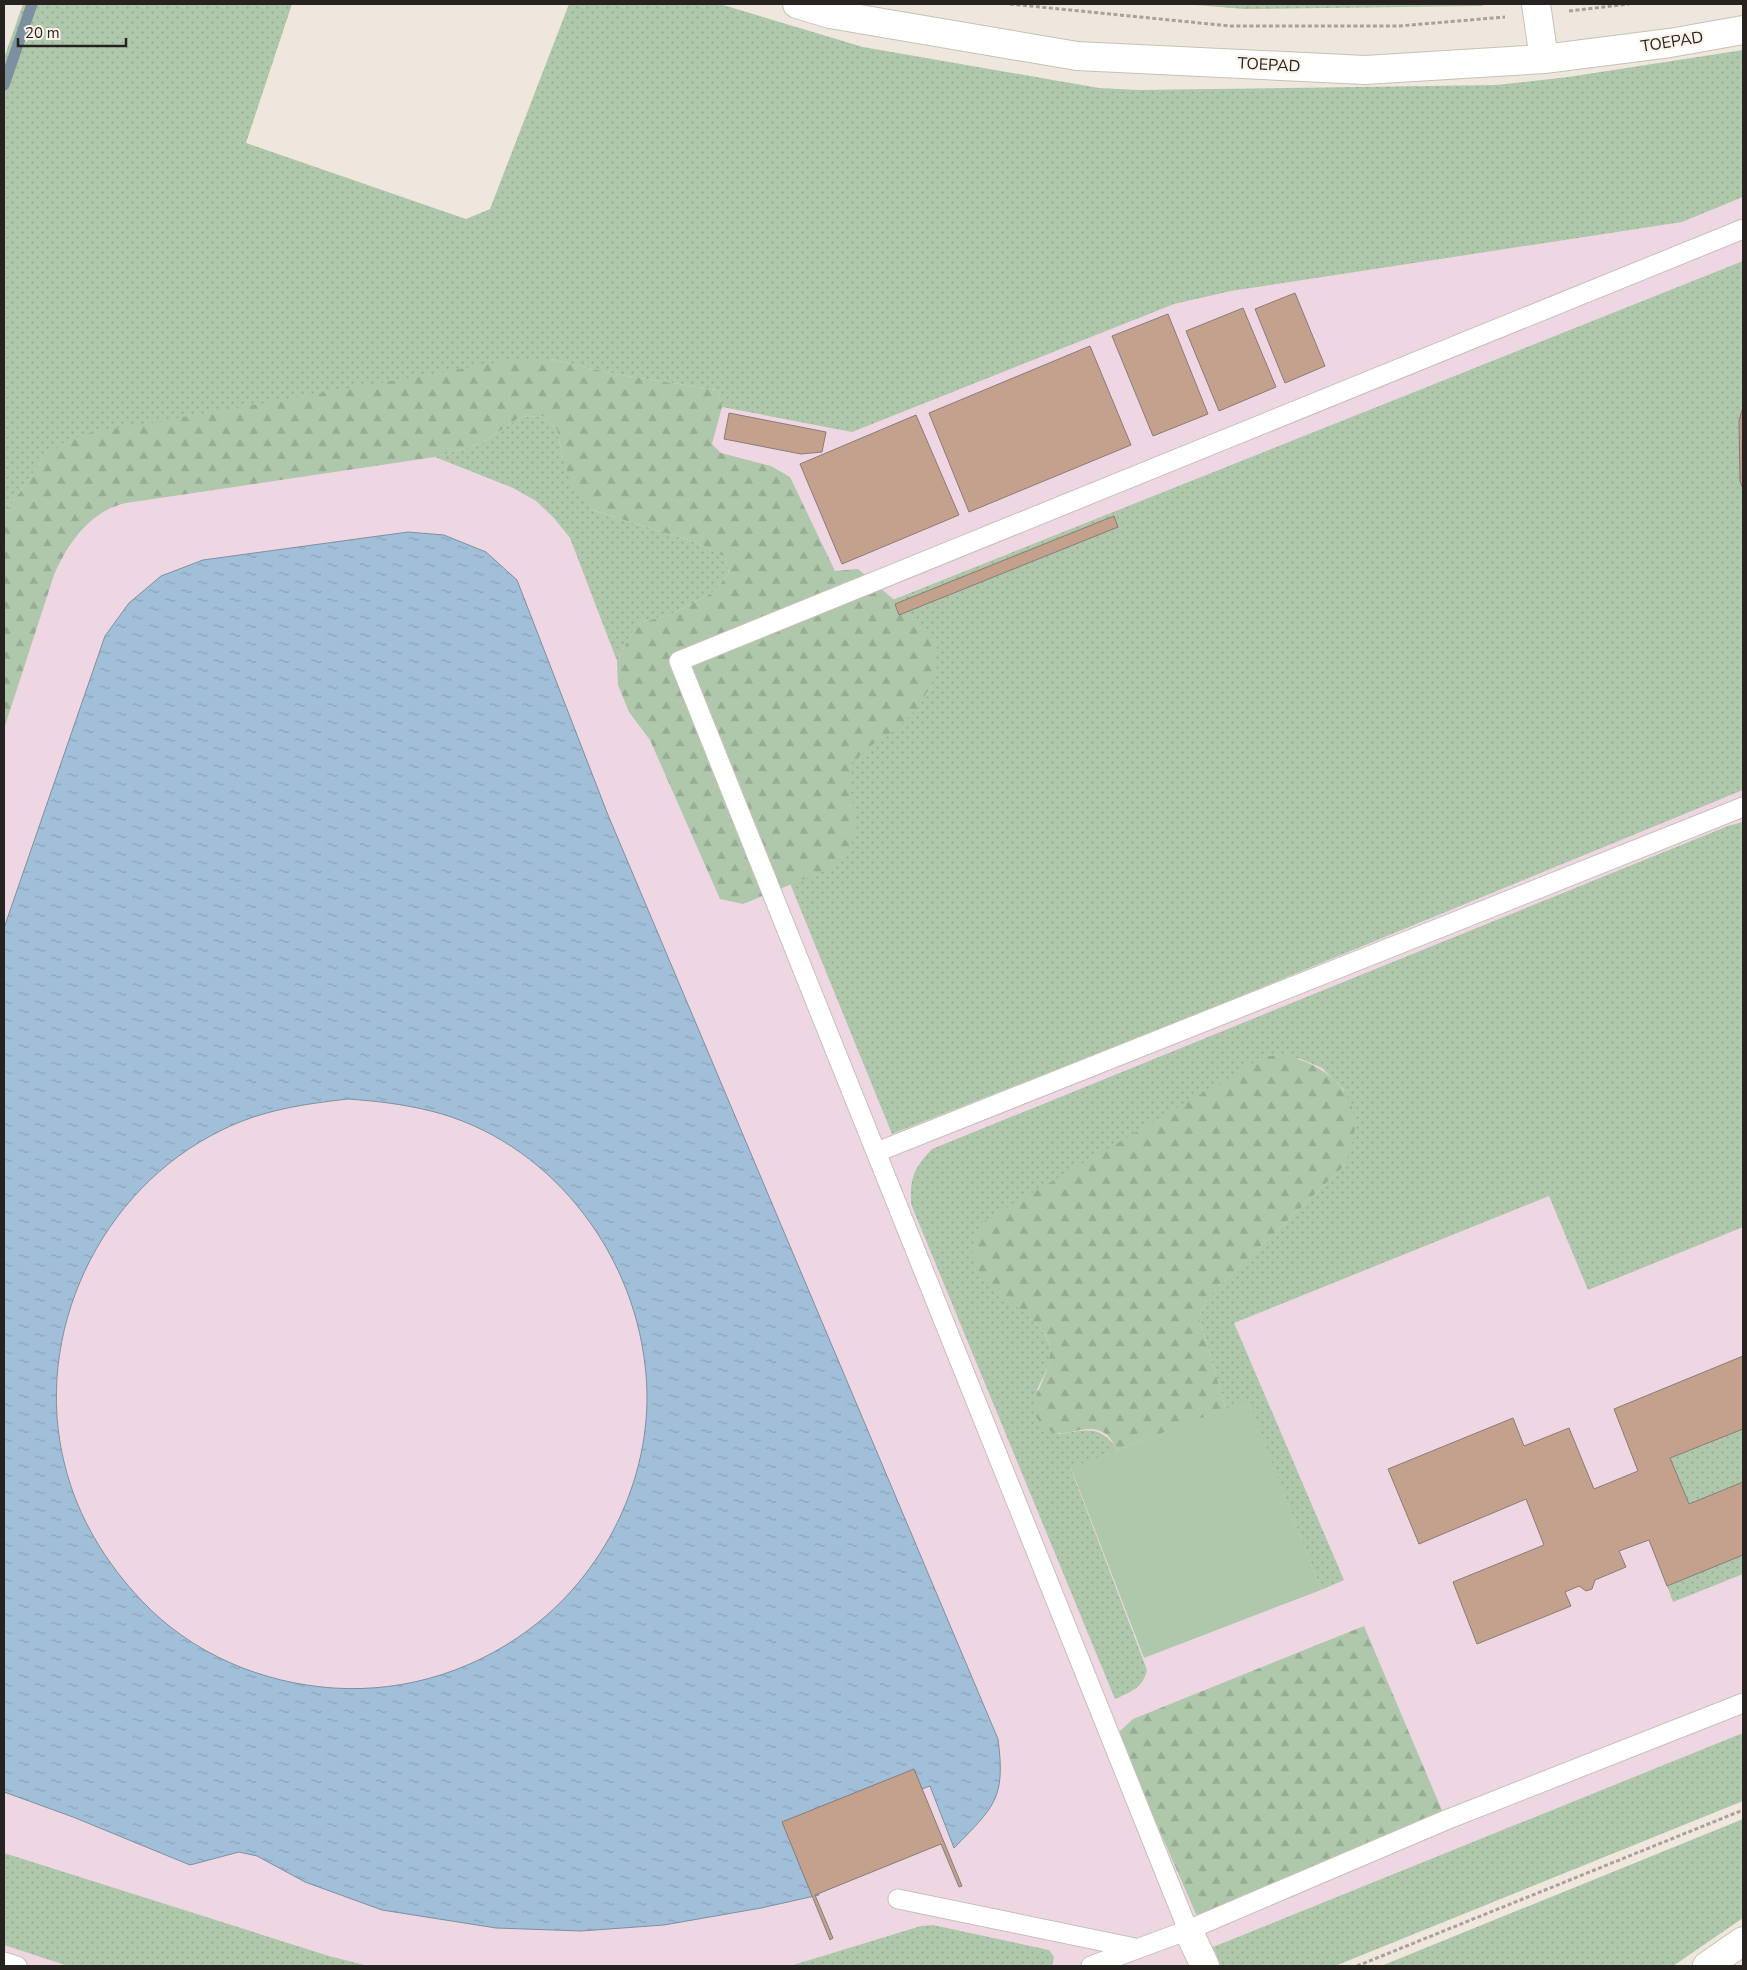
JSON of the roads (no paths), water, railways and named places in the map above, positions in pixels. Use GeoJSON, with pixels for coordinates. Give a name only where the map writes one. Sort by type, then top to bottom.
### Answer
{"type":"FeatureCollection","features":[{"type":"Feature","properties":{"kind":"street","name":"TOEPAD"},"geometry":{"type":"LineString","coordinates":[[797,4],[830,14],[1077,56],[1365,70],[1544,59],[1670,43],[1743,30]]}},
{"type":"Feature","properties":{"kind":"street"},"geometry":{"type":"LineString","coordinates":[[1537,9],[1544,59]]}},
{"type":"Feature","properties":{"kind":"street"},"geometry":{"type":"LineString","coordinates":[[1188,1930],[1205,1966]]}},
{"type":"Feature","properties":{"kind":"street"},"geometry":{"type":"LineString","coordinates":[[1707,1966],[1743,1941]]}},
{"type":"Feature","properties":{"kind":"lane"},"geometry":{"type":"LineString","coordinates":[[1188,1930],[679,661],[1743,228]]}},
{"type":"Feature","properties":{"kind":"lane"},"geometry":{"type":"LineString","coordinates":[[877,1152],[1743,806]]}},
{"type":"Feature","properties":{"kind":"lane"},"geometry":{"type":"LineString","coordinates":[[1091,1966],[1135,1948],[1188,1930],[1446,1820],[1743,1703]]}},
{"type":"Feature","properties":{"kind":"lane"},"geometry":{"type":"LineString","coordinates":[[898,1900],[1135,1948]]}},
{"type":"Feature","properties":{"kind":"lane"},"geometry":{"type":"LineString","coordinates":[[4,1962],[18,1966]]}},
{"type":"Feature","properties":{"kind":"water"},"geometry":{"type":"Polygon","coordinates":[[[408,532],[444,535],[486,552],[517,580],[608,815],[998,1739],[1000,1776],[994,1801],[979,1822],[954,1848],[930,1786],[798,1835],[819,1895],[761,1908],[664,1925],[581,1931],[496,1928],[382,1910],[305,1882],[257,1856],[239,1852],[190,1865],[73,1817],[4,1792],[4,928],[105,636],[129,603],[161,576],[203,560],[408,532]],[[348,1099],[299,1106],[252,1117],[237,1123],[179,1156],[141,1189],[110,1227],[85,1271],[68,1317],[58,1366],[57,1416],[65,1466],[77,1504],[86,1522],[105,1555],[117,1571],[142,1601],[162,1620],[206,1650],[255,1672],[280,1680],[306,1685],[361,1689],[416,1682],[468,1665],[517,1638],[540,1621],[566,1596],[589,1569],[609,1539],[625,1506],[637,1472],[644,1437],[647,1401],[645,1365],[637,1322],[622,1280],[602,1241],[577,1205],[546,1173],[512,1146],[473,1125],[431,1111],[390,1103],[348,1099]]]}},
{"type":"Feature","properties":{"kind":"waterway"},"geometry":{"type":"LineString","coordinates":[[4,85],[32,4]]}}]}
